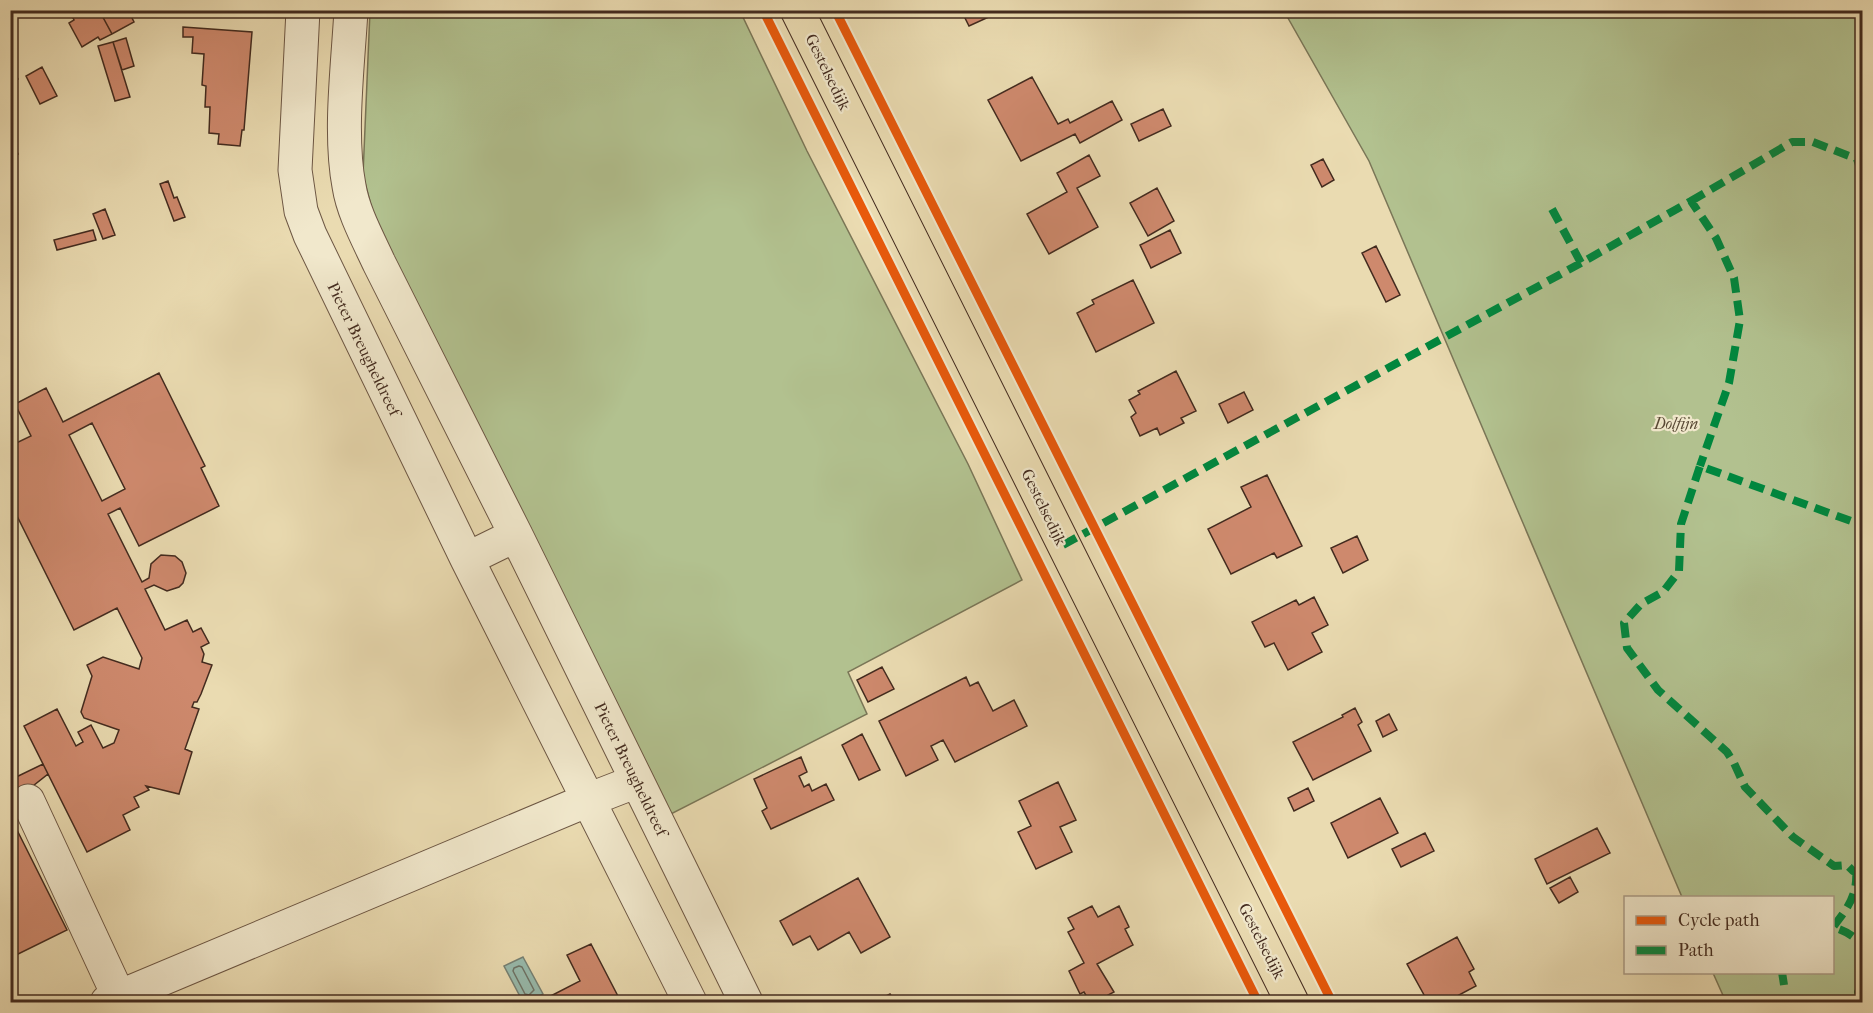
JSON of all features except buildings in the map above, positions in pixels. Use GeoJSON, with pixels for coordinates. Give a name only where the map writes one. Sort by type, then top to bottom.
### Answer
{"type":"FeatureCollection","features":[{"type":"Feature","properties":{"kind":"main road","name":"Gestelsedijk"},"geometry":{"type":"LineString","coordinates":[[797,10],[1292,1002]]}},
{"type":"Feature","properties":{"kind":"street","name":"Pieter Breugheldreef"},"geometry":{"type":"LineString","coordinates":[[303,10],[295,170],[301,211],[310,235],[466,559],[690,1002]]}},
{"type":"Feature","properties":{"kind":"street","name":"Pieter Breugheldreef"},"geometry":{"type":"LineString","coordinates":[[351,10],[344,147],[349,188],[360,219],[379,263],[746,1002]]}},
{"type":"Feature","properties":{"kind":"street"},"geometry":{"type":"LineString","coordinates":[[310,235],[360,219]]}},
{"type":"Feature","properties":{"kind":"street"},"geometry":{"type":"LineString","coordinates":[[466,559],[516,535]]}},
{"type":"Feature","properties":{"kind":"street"},"geometry":{"type":"LineString","coordinates":[[28,801],[113,1000],[588,800],[637,782]]}},
{"type":"Feature","properties":{"kind":"green space"},"geometry":{"type":"Polygon","coordinates":[[[370,11],[740,11],[807,151],[968,464],[1022,580],[848,672],[867,714],[665,817],[377,228],[363,175],[370,11]]]}},
{"type":"Feature","properties":{"kind":"green space","name":"Dolfijn"},"geometry":{"type":"Polygon","coordinates":[[[1284,11],[1862,11],[1862,1002],[1726,1002],[1713,974],[1834,974],[1834,896],[1682,896],[1369,161],[1284,11]]]}},
{"type":"Feature","properties":{"kind":"water"},"geometry":{"type":"Polygon","coordinates":[[[523,957],[543,994],[528,1002],[523,1002],[504,966],[523,957]]]}},
{"type":"Feature","properties":{"kind":"marked path"},"geometry":{"type":"LineString","coordinates":[[1691,201],[1792,142],[1813,142],[1857,159],[1862,174]]}},
{"type":"Feature","properties":{"kind":"marked path"},"geometry":{"type":"LineString","coordinates":[[1552,209],[1581,263],[1691,201],[1716,238],[1734,278],[1740,320],[1729,383],[1700,466]]}},
{"type":"Feature","properties":{"kind":"marked path"},"geometry":{"type":"LineString","coordinates":[[1063,545],[1581,263]]}},
{"type":"Feature","properties":{"kind":"marked path"},"geometry":{"type":"LineString","coordinates":[[1862,525],[1700,466],[1681,524],[1679,571],[1663,592],[1641,604],[1624,623],[1627,648],[1658,690],[1727,752],[1745,787],[1793,837],[1834,866],[1847,865],[1853,871],[1862,873]]}},
{"type":"Feature","properties":{"kind":"marked path"},"geometry":{"type":"LineString","coordinates":[[1834,926],[1853,895],[1856,871]]}},
{"type":"Feature","properties":{"kind":"marked path"},"geometry":{"type":"LineString","coordinates":[[1834,927],[1849,934],[1862,946]]}},
{"type":"Feature","properties":{"kind":"marked path"},"geometry":{"type":"LineString","coordinates":[[1782,974],[1784,985]]}},
{"type":"Feature","properties":{"kind":"marked path"},"geometry":{"type":"LineString","coordinates":[[1862,985],[1858,992],[1862,998]]}},
{"type":"Feature","properties":{"kind":"cycle path"},"geometry":{"type":"LineString","coordinates":[[763,10],[1258,1002]]}},
{"type":"Feature","properties":{"kind":"cycle path"},"geometry":{"type":"LineString","coordinates":[[835,10],[1332,1002]]}}]}
